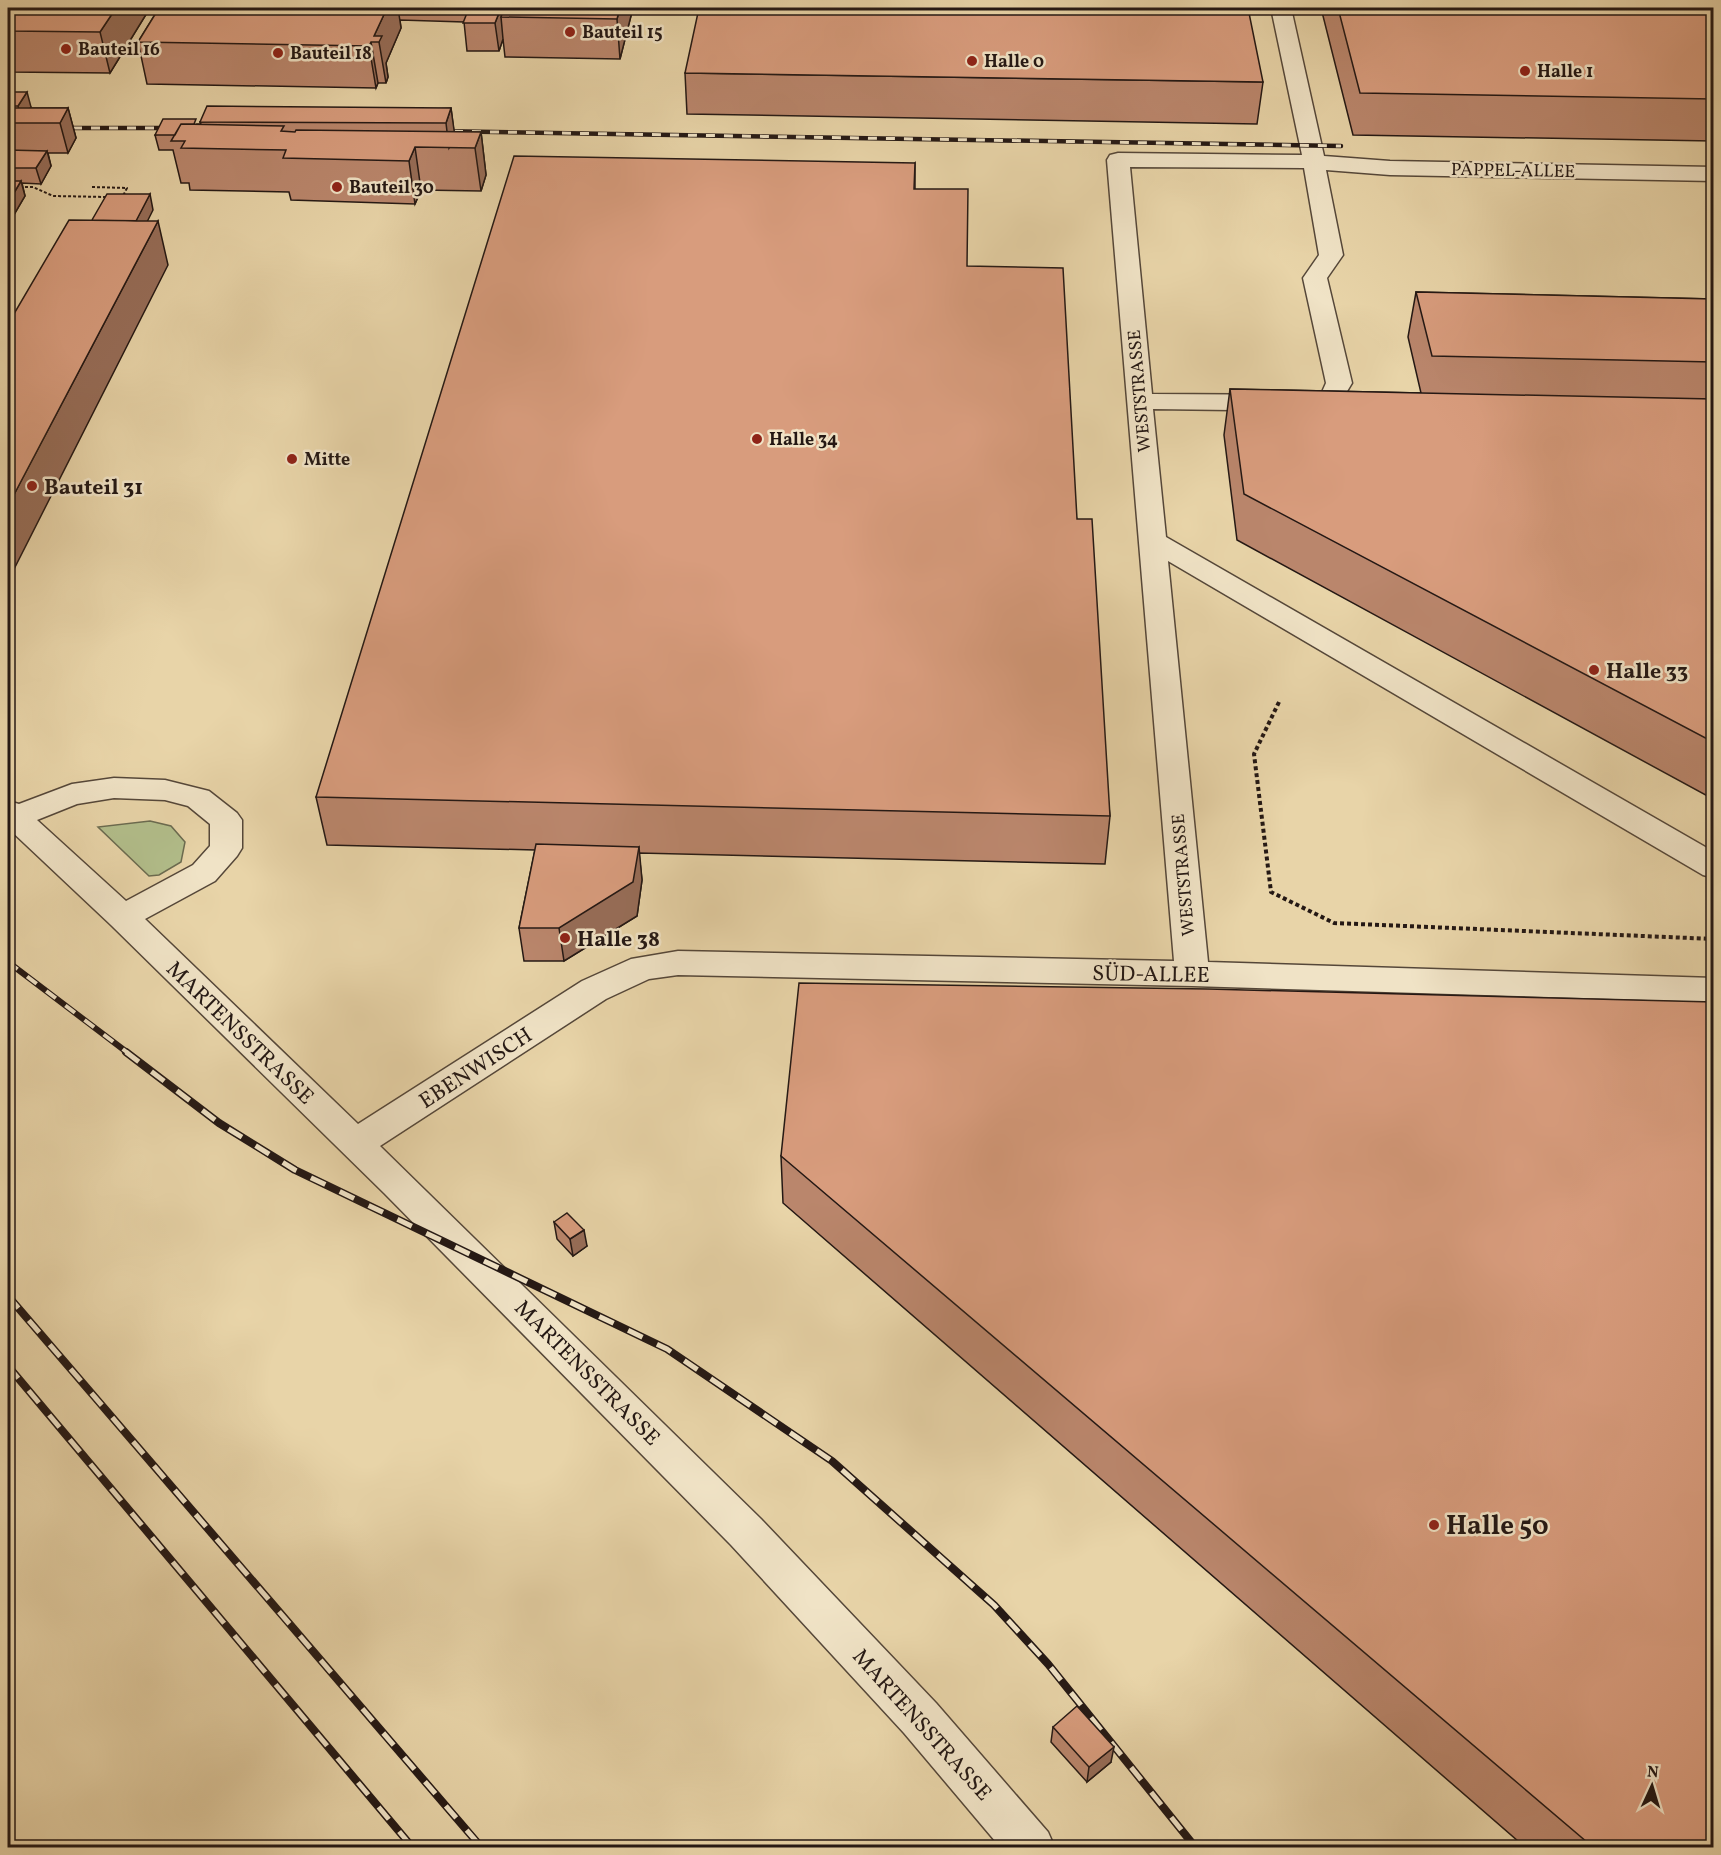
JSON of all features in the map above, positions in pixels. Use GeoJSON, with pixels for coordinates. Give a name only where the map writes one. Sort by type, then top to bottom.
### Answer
{"type":"FeatureCollection","features":[{"type":"Feature","properties":{"kind":"street"},"geometry":{"type":"LineString","coordinates":[[1140,401],[1303,403],[1331,398],[1339,383],[1315,278],[1331,255],[1281,8]]}},
{"type":"Feature","properties":{"kind":"street","name":"WESTSTRASSE"},"geometry":{"type":"LineString","coordinates":[[1192,974],[1118,160],[1314,162]]}},
{"type":"Feature","properties":{"kind":"street","name":"PAPPEL-ALLEE"},"geometry":{"type":"LineString","coordinates":[[1314,162],[1390,168],[1713,174]]}},
{"type":"Feature","properties":{"kind":"street"},"geometry":{"type":"LineString","coordinates":[[1152,540],[1713,867]]}},
{"type":"Feature","properties":{"kind":"street","name":"MARTENSSTRASSE"},"geometry":{"type":"LineString","coordinates":[[123,917],[204,873],[226,848],[226,820],[198,798],[165,790],[114,788],[72,794],[11,814],[123,917],[469,1253],[746,1532],[920,1718],[1032,1848]]}},
{"type":"Feature","properties":{"kind":"street","name":"SÜD-ALLEE"},"geometry":{"type":"LineString","coordinates":[[594,990],[643,968],[678,963],[1192,974],[1713,990]]}},
{"type":"Feature","properties":{"kind":"street","name":"EBENWISCH"},"geometry":{"type":"LineString","coordinates":[[355,1144],[594,990]]}},
{"type":"Feature","properties":{"kind":"path"},"geometry":{"type":"LineString","coordinates":[[16,188],[33,187],[53,196],[110,197]]}},
{"type":"Feature","properties":{"kind":"path"},"geometry":{"type":"LineString","coordinates":[[92,187],[127,188],[122,197]]}},
{"type":"Feature","properties":{"kind":"path"},"geometry":{"type":"LineString","coordinates":[[1279,702],[1254,754],[1271,892],[1334,923],[1713,939]]}},
{"type":"Feature","properties":{"kind":"green space"},"geometry":{"type":"Polygon","coordinates":[[[150,821],[171,826],[185,842],[181,862],[159,875],[149,876],[98,827],[150,821]]]}},
{"type":"Feature","properties":{"kind":"building"},"geometry":{"type":"Polygon","coordinates":[[[8,8],[116,8],[100,32],[8,31],[8,8]]]}},
{"type":"Feature","properties":{"kind":"building"},"geometry":{"type":"Polygon","coordinates":[[[159,8],[387,8],[374,36],[382,36],[379,42],[371,42],[369,46],[138,42],[159,8]]]}},
{"type":"Feature","properties":{"kind":"building"},"geometry":{"type":"Polygon","coordinates":[[[469,8],[501,8],[495,23],[463,23],[469,8]]]}},
{"type":"Feature","properties":{"kind":"building"},"geometry":{"type":"Polygon","coordinates":[[[504,8],[620,8],[617,19],[501,17],[504,8]]]}},
{"type":"Feature","properties":{"kind":"building","name":"Halle 0"},"geometry":{"type":"Polygon","coordinates":[[[699,8],[1248,8],[1263,82],[685,73],[699,8]]]}},
{"type":"Feature","properties":{"kind":"building","name":"Halle 1"},"geometry":{"type":"Polygon","coordinates":[[[1338,8],[1713,8],[1713,99],[1360,93],[1338,8]]]}},
{"type":"Feature","properties":{"kind":"building"},"geometry":{"type":"Polygon","coordinates":[[[8,92],[27,92],[18,106],[8,106],[8,92]]]}},
{"type":"Feature","properties":{"kind":"building"},"geometry":{"type":"Polygon","coordinates":[[[207,106],[451,108],[446,123],[200,122],[207,106]]]}},
{"type":"Feature","properties":{"kind":"building"},"geometry":{"type":"Polygon","coordinates":[[[8,108],[68,108],[60,123],[8,123],[8,108]]]}},
{"type":"Feature","properties":{"kind":"building"},"geometry":{"type":"Polygon","coordinates":[[[163,119],[196,119],[194,124],[181,124],[175,135],[155,135],[163,119]]]}},
{"type":"Feature","properties":{"kind":"building"},"geometry":{"type":"Polygon","coordinates":[[[181,124],[284,126],[281,131],[295,132],[296,130],[481,132],[475,148],[415,147],[409,161],[283,158],[286,150],[181,148],[185,141],[171,141],[181,124]]]}},
{"type":"Feature","properties":{"kind":"building"},"geometry":{"type":"Polygon","coordinates":[[[8,150],[47,151],[36,168],[8,168],[8,150]]]}},
{"type":"Feature","properties":{"kind":"building","name":"Halle 34"},"geometry":{"type":"Polygon","coordinates":[[[514,156],[915,163],[914,189],[968,189],[967,266],[1063,268],[1077,519],[1092,519],[1110,816],[316,797],[514,156]]]}},
{"type":"Feature","properties":{"kind":"building"},"geometry":{"type":"Polygon","coordinates":[[[8,181],[21,181],[8,203],[8,181]]]}},
{"type":"Feature","properties":{"kind":"building"},"geometry":{"type":"Polygon","coordinates":[[[107,194],[150,194],[136,221],[92,220],[107,194]]]}},
{"type":"Feature","properties":{"kind":"building"},"geometry":{"type":"Polygon","coordinates":[[[69,220],[158,221],[8,506],[8,324],[69,220]]]}},
{"type":"Feature","properties":{"kind":"building"},"geometry":{"type":"Polygon","coordinates":[[[1416,292],[1713,299],[1713,362],[1432,356],[1416,292]]]}},
{"type":"Feature","properties":{"kind":"building","name":"Halle 33"},"geometry":{"type":"Polygon","coordinates":[[[1230,389],[1713,399],[1713,742],[1244,494],[1230,389]]]}},
{"type":"Feature","properties":{"kind":"building"},"geometry":{"type":"Polygon","coordinates":[[[536,844],[639,847],[633,882],[559,928],[519,928],[536,844]]]}},
{"type":"Feature","properties":{"kind":"building","name":"Halle 50"},"geometry":{"type":"Polygon","coordinates":[[[799,983],[1208,989],[1713,1002],[1713,1848],[1594,1848],[781,1156],[799,983]]]}},
{"type":"Feature","properties":{"kind":"building"},"geometry":{"type":"Polygon","coordinates":[[[567,1213],[584,1230],[570,1239],[554,1222],[567,1213]]]}},
{"type":"Feature","properties":{"kind":"building"},"geometry":{"type":"Polygon","coordinates":[[[1077,1706],[1114,1747],[1089,1767],[1053,1727],[1077,1706]]]}},
{"type":"Feature","properties":{"kind":"railway"},"geometry":{"type":"LineString","coordinates":[[55,128],[175,128]]}},
{"type":"Feature","properties":{"kind":"railway"},"geometry":{"type":"LineString","coordinates":[[436,131],[1341,146]]}},
{"type":"Feature","properties":{"kind":"railway"},"geometry":{"type":"LineString","coordinates":[[8,962],[128,1053]]}},
{"type":"Feature","properties":{"kind":"railway"},"geometry":{"type":"LineString","coordinates":[[126,1052],[219,1123],[295,1170],[667,1349],[832,1461],[994,1605],[1048,1664],[1196,1848]]}},
{"type":"Feature","properties":{"kind":"railway"},"geometry":{"type":"LineString","coordinates":[[8,1296],[482,1848]]}},
{"type":"Feature","properties":{"kind":"railway"},"geometry":{"type":"LineString","coordinates":[[8,1366],[413,1848]]}},
{"type":"Feature","properties":{"kind":"place","name":"Bauteil 15"},"geometry":{"type":"Point","coordinates":[570,32]}},
{"type":"Feature","properties":{"kind":"place","name":"Bauteil 16"},"geometry":{"type":"Point","coordinates":[66,49]}},
{"type":"Feature","properties":{"kind":"place","name":"Bauteil 18"},"geometry":{"type":"Point","coordinates":[278,53]}},
{"type":"Feature","properties":{"kind":"place","name":"Halle 0"},"geometry":{"type":"Point","coordinates":[972,61]}},
{"type":"Feature","properties":{"kind":"place","name":"Halle 1"},"geometry":{"type":"Point","coordinates":[1525,71]}},
{"type":"Feature","properties":{"kind":"place","name":"Bauteil 30"},"geometry":{"type":"Point","coordinates":[337,187]}},
{"type":"Feature","properties":{"kind":"place","name":"Halle 34"},"geometry":{"type":"Point","coordinates":[757,439]}},
{"type":"Feature","properties":{"kind":"place","name":"Mitte"},"geometry":{"type":"Point","coordinates":[292,459]}},
{"type":"Feature","properties":{"kind":"place","name":"Bauteil 31"},"geometry":{"type":"Point","coordinates":[32,486]}},
{"type":"Feature","properties":{"kind":"place","name":"Halle 33"},"geometry":{"type":"Point","coordinates":[1594,670]}},
{"type":"Feature","properties":{"kind":"place","name":"Halle 38"},"geometry":{"type":"Point","coordinates":[565,938]}},
{"type":"Feature","properties":{"kind":"place","name":"Halle 50"},"geometry":{"type":"Point","coordinates":[1434,1525]}}]}
